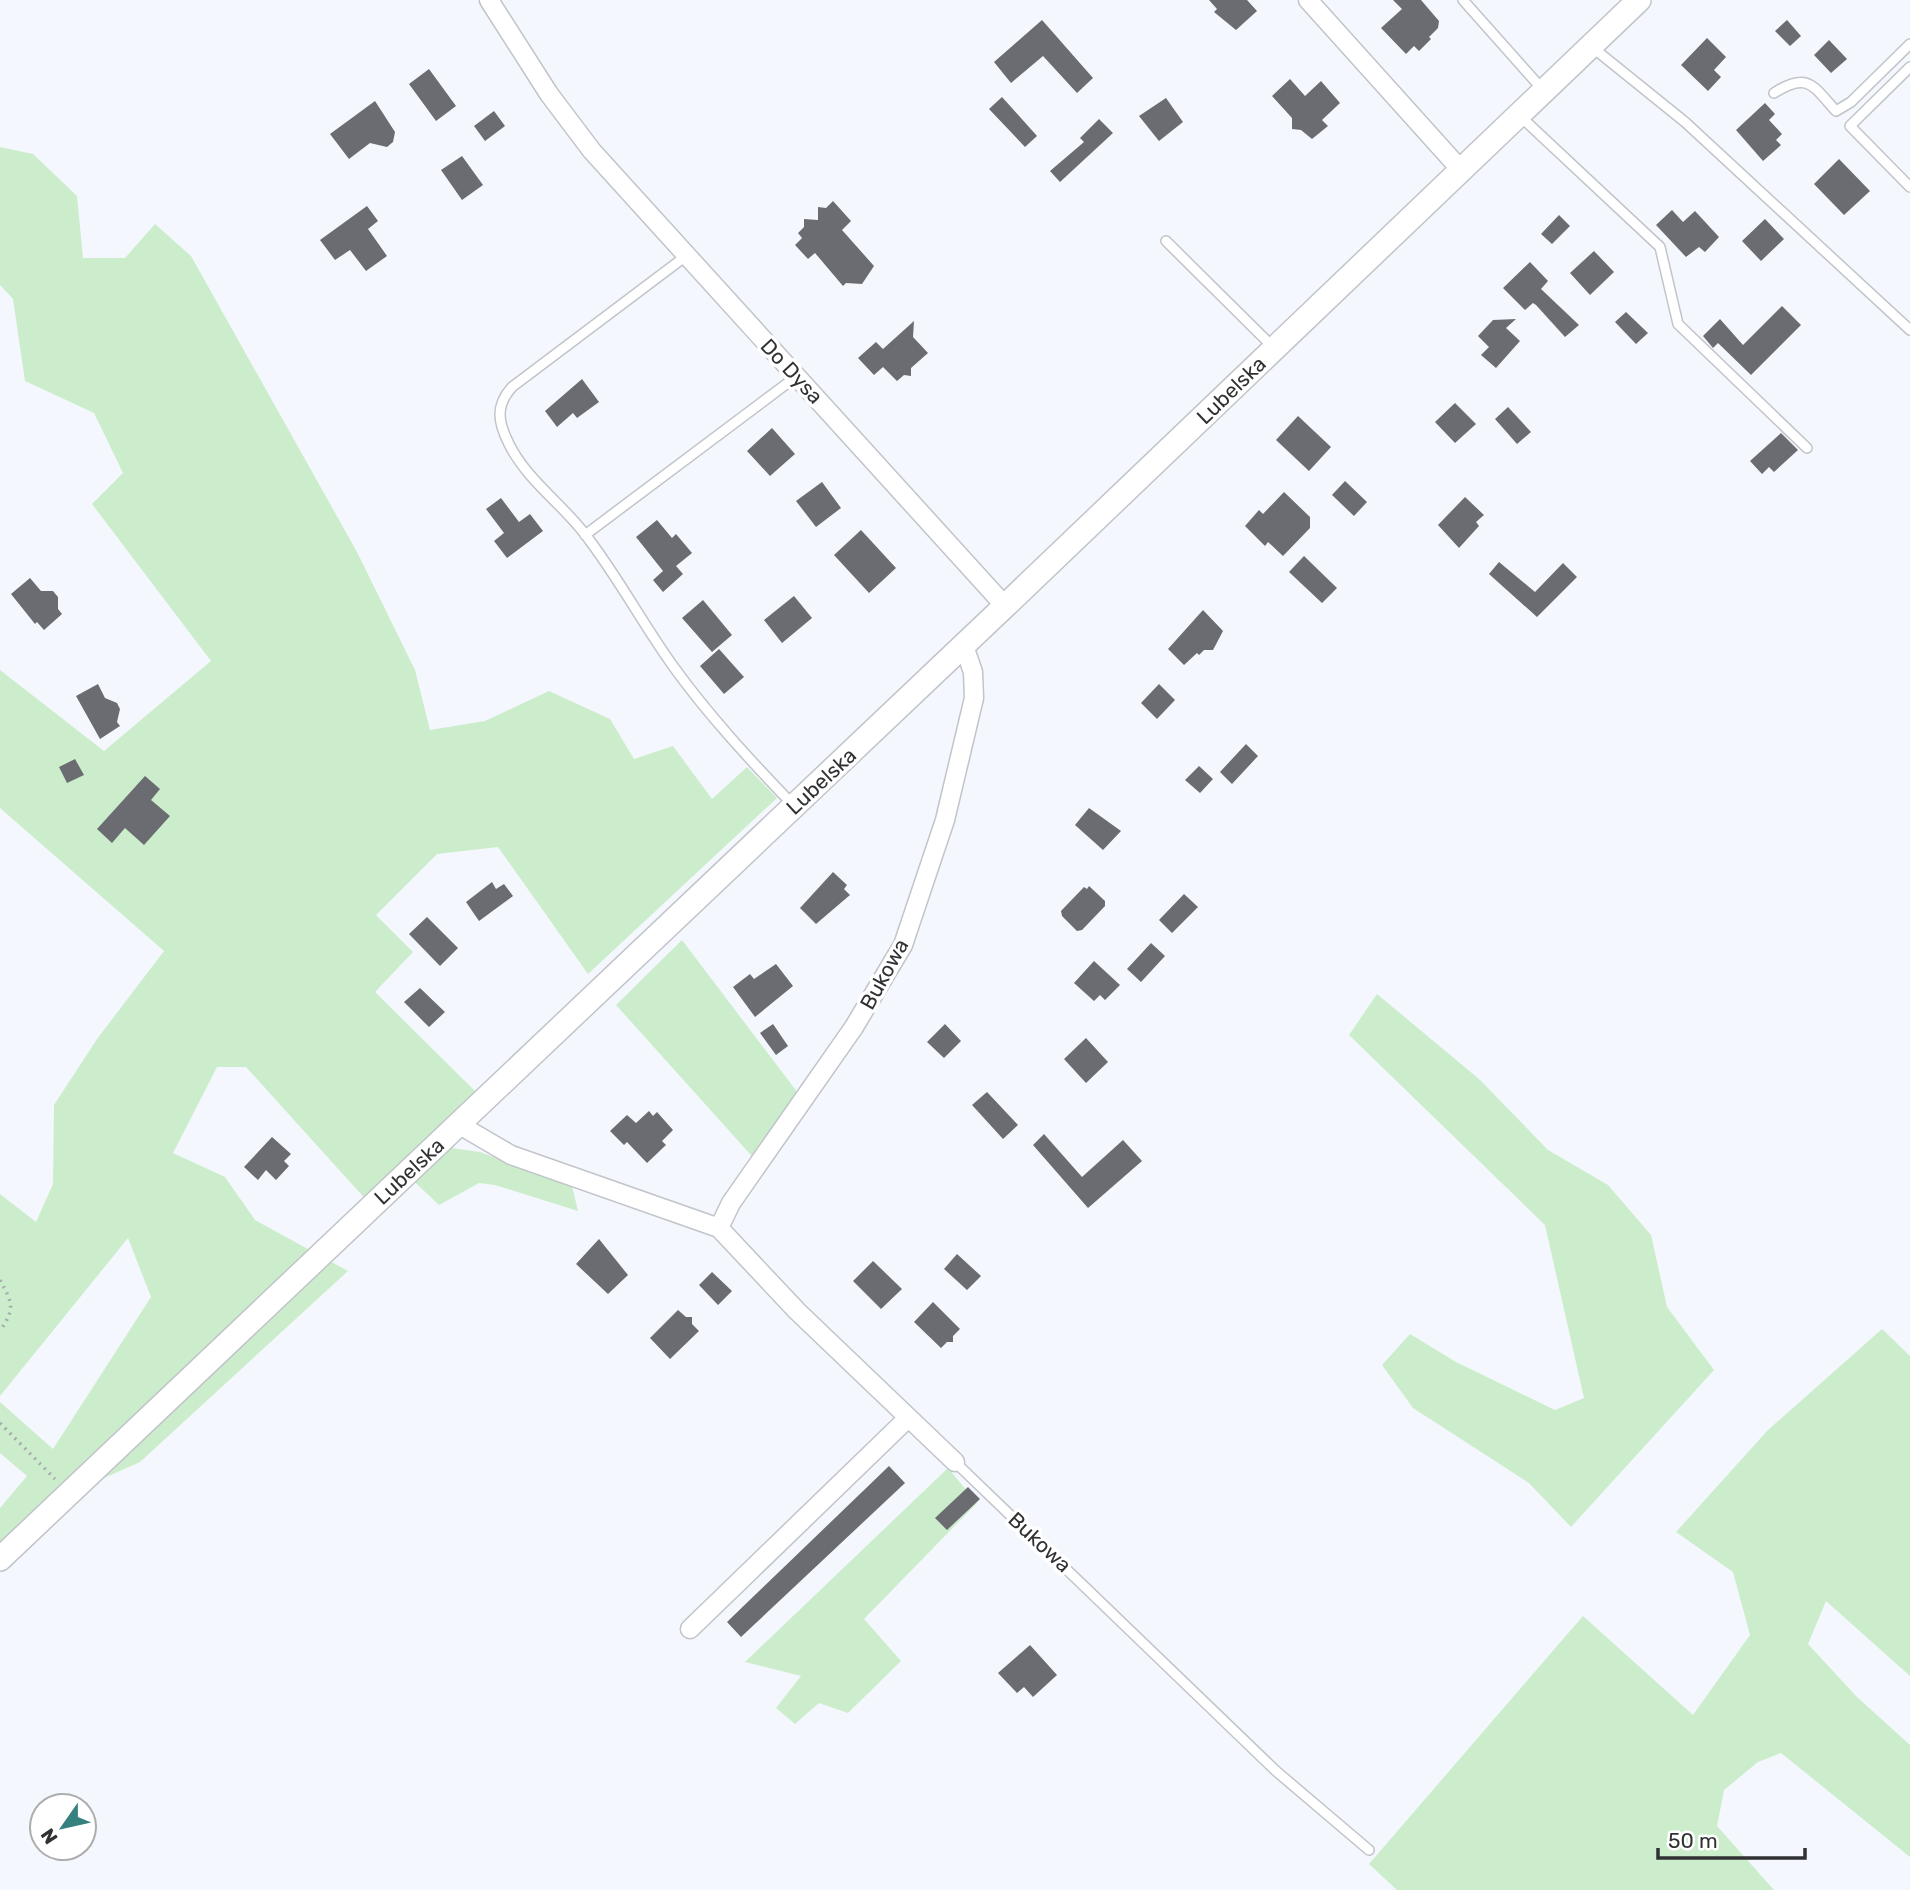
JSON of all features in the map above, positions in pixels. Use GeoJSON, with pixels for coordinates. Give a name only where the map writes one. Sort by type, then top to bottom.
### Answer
{"type":"FeatureCollection","features":[{"type":"Feature","properties":{"kind":"street","name":"Do Dysa"},"geometry":{"type":"LineString","coordinates":[[489,0],[579,135],[1005,606]]}},
{"type":"Feature","properties":{"kind":"street"},"geometry":{"type":"LineString","coordinates":[[1308,0],[1461,170]]}},
{"type":"Feature","properties":{"kind":"street","name":"Lubelska"},"geometry":{"type":"LineString","coordinates":[[0,1559],[964,646],[1639,0]]}},
{"type":"Feature","properties":{"kind":"street","name":"Bukowa"},"geometry":{"type":"LineString","coordinates":[[719,1227],[731,1203],[854,1027],[903,945],[945,820],[974,698],[973,672],[964,646]]}},
{"type":"Feature","properties":{"kind":"street","name":"Bukowa"},"geometry":{"type":"LineString","coordinates":[[458,1124],[511,1155],[719,1227],[797,1311],[955,1462]]}},
{"type":"Feature","properties":{"kind":"street"},"geometry":{"type":"LineString","coordinates":[[690,1629],[908,1418]]}},
{"type":"Feature","properties":{"kind":"lane"},"geometry":{"type":"LineString","coordinates":[[1463,0],[1544,91]]}},
{"type":"Feature","properties":{"kind":"lane"},"geometry":{"type":"LineString","coordinates":[[1774,93],[1794,82],[1808,82],[1820,90],[1836,111],[1851,102],[1910,44]]}},
{"type":"Feature","properties":{"kind":"lane"},"geometry":{"type":"LineString","coordinates":[[1591,46],[1685,122],[1910,331]]}},
{"type":"Feature","properties":{"kind":"lane"},"geometry":{"type":"LineString","coordinates":[[1910,67],[1850,126],[1910,187]]}},
{"type":"Feature","properties":{"kind":"lane"},"geometry":{"type":"LineString","coordinates":[[1519,115],[1660,247],[1678,324],[1807,448]]}},
{"type":"Feature","properties":{"kind":"lane"},"geometry":{"type":"LineString","coordinates":[[1166,241],[1275,348]]}},
{"type":"Feature","properties":{"kind":"lane"},"geometry":{"type":"LineString","coordinates":[[686,256],[512,387],[500,401],[499,417],[509,444],[522,467],[585,535],[682,678],[722,730],[794,806]]}},
{"type":"Feature","properties":{"kind":"lane"},"geometry":{"type":"LineString","coordinates":[[585,535],[797,376]]}},
{"type":"Feature","properties":{"kind":"lane","name":"Bukowa"},"geometry":{"type":"LineString","coordinates":[[955,1462],[1276,1770],[1369,1850]]}},
{"type":"Feature","properties":{"kind":"path"},"geometry":{"type":"LineString","coordinates":[[0,1280],[11,1305],[10,1315],[0,1331]]}},
{"type":"Feature","properties":{"kind":"path"},"geometry":{"type":"LineString","coordinates":[[0,1423],[69,1494]]}},
{"type":"Feature","properties":{"kind":"green space"},"geometry":{"type":"Polygon","coordinates":[[[0,147],[33,154],[77,196],[83,258],[125,258],[155,224],[191,256],[357,552],[415,670],[430,730],[485,721],[549,691],[610,719],[634,759],[673,746],[712,799],[747,767],[777,798],[588,974],[498,847],[437,854],[376,915],[413,952],[375,992],[478,1094],[437,1135],[451,1148],[480,1152],[572,1186],[578,1211],[495,1185],[479,1183],[439,1205],[403,1171],[369,1203],[246,1067],[217,1067],[173,1153],[225,1177],[255,1220],[348,1271],[140,1462],[102,1479],[0,1561],[0,1508],[27,1476],[0,1453],[0,1402],[53,1449],[151,1297],[128,1238],[0,1396],[0,1194],[36,1222],[53,1184],[54,1105],[97,1039],[164,951],[0,808],[0,670],[104,751],[211,661],[92,504],[123,473],[94,413],[25,381],[13,299],[0,285],[0,147]]]}},
{"type":"Feature","properties":{"kind":"green space"},"geometry":{"type":"Polygon","coordinates":[[[682,940],[804,1101],[759,1164],[616,1005],[682,940]]]}},
{"type":"Feature","properties":{"kind":"green space"},"geometry":{"type":"Polygon","coordinates":[[[1377,994],[1479,1079],[1548,1150],[1608,1185],[1651,1235],[1667,1307],[1714,1370],[1571,1527],[1529,1483],[1413,1408],[1382,1365],[1410,1334],[1456,1362],[1555,1410],[1584,1398],[1545,1225],[1349,1035],[1377,994]]]}},
{"type":"Feature","properties":{"kind":"green space"},"geometry":{"type":"Polygon","coordinates":[[[1882,1329],[1910,1356],[1910,1676],[1826,1601],[1808,1644],[1857,1697],[1910,1745],[1910,1857],[1781,1753],[1758,1762],[1724,1790],[1717,1826],[1774,1890],[1397,1890],[1369,1864],[1583,1616],[1693,1715],[1750,1635],[1733,1572],[1676,1532],[1768,1430],[1882,1329]]]}},
{"type":"Feature","properties":{"kind":"green space"},"geometry":{"type":"Polygon","coordinates":[[[948,1468],[977,1503],[864,1619],[901,1661],[848,1713],[819,1703],[795,1724],[776,1708],[801,1676],[745,1662],[948,1468]]]}},
{"type":"Feature","properties":{"kind":"building"},"geometry":{"type":"Polygon","coordinates":[[[1209,0],[1247,0],[1257,11],[1236,30],[1214,12],[1217,9],[1209,0]]]}},
{"type":"Feature","properties":{"kind":"building"},"geometry":{"type":"Polygon","coordinates":[[[1393,0],[1421,0],[1439,21],[1438,28],[1429,37],[1431,39],[1419,51],[1414,46],[1406,54],[1381,28],[1402,9],[1393,0]]]}},
{"type":"Feature","properties":{"kind":"building"},"geometry":{"type":"Polygon","coordinates":[[[1042,20],[1093,78],[1077,93],[1043,56],[1011,83],[994,62],[1042,20]]]}},
{"type":"Feature","properties":{"kind":"building"},"geometry":{"type":"Polygon","coordinates":[[[1787,20],[1801,36],[1790,46],[1775,31],[1787,20]]]}},
{"type":"Feature","properties":{"kind":"building"},"geometry":{"type":"Polygon","coordinates":[[[1707,38],[1726,57],[1714,70],[1721,77],[1708,91],[1681,65],[1707,38]]]}},
{"type":"Feature","properties":{"kind":"building"},"geometry":{"type":"Polygon","coordinates":[[[1829,40],[1847,59],[1831,73],[1814,55],[1829,40]]]}},
{"type":"Feature","properties":{"kind":"building"},"geometry":{"type":"Polygon","coordinates":[[[429,69],[456,106],[436,121],[409,84],[429,69]]]}},
{"type":"Feature","properties":{"kind":"building"},"geometry":{"type":"Polygon","coordinates":[[[1290,79],[1305,96],[1321,81],[1340,103],[1322,120],[1328,126],[1312,139],[1301,130],[1292,129],[1292,118],[1272,96],[1290,79]]]}},
{"type":"Feature","properties":{"kind":"building"},"geometry":{"type":"Polygon","coordinates":[[[1002,97],[1037,136],[1025,147],[989,109],[1002,97]]]}},
{"type":"Feature","properties":{"kind":"building"},"geometry":{"type":"Polygon","coordinates":[[[1166,98],[1183,122],[1159,141],[1139,116],[1166,98]]]}},
{"type":"Feature","properties":{"kind":"building"},"geometry":{"type":"Polygon","coordinates":[[[375,101],[395,132],[393,142],[387,147],[370,143],[349,159],[330,134],[375,101]]]}},
{"type":"Feature","properties":{"kind":"building"},"geometry":{"type":"Polygon","coordinates":[[[1765,103],[1775,114],[1769,120],[1782,134],[1776,140],[1781,145],[1763,161],[1736,130],[1765,103]]]}},
{"type":"Feature","properties":{"kind":"building"},"geometry":{"type":"Polygon","coordinates":[[[494,111],[505,126],[485,141],[474,126],[494,111]]]}},
{"type":"Feature","properties":{"kind":"building"},"geometry":{"type":"Polygon","coordinates":[[[1099,119],[1113,133],[1060,182],[1050,171],[1084,142],[1080,138],[1099,119]]]}},
{"type":"Feature","properties":{"kind":"building"},"geometry":{"type":"Polygon","coordinates":[[[462,156],[483,185],[462,200],[441,170],[462,156]]]}},
{"type":"Feature","properties":{"kind":"building"},"geometry":{"type":"Polygon","coordinates":[[[1839,159],[1870,191],[1844,215],[1814,184],[1839,159]]]}},
{"type":"Feature","properties":{"kind":"building"},"geometry":{"type":"Polygon","coordinates":[[[833,201],[851,221],[842,230],[874,266],[862,284],[846,283],[843,286],[815,253],[808,259],[795,245],[802,238],[798,233],[804,227],[804,219],[818,220],[818,207],[826,208],[833,201]]]}},
{"type":"Feature","properties":{"kind":"building"},"geometry":{"type":"Polygon","coordinates":[[[367,206],[378,221],[368,229],[387,256],[366,271],[350,250],[335,260],[320,240],[367,206]]]}},
{"type":"Feature","properties":{"kind":"building"},"geometry":{"type":"Polygon","coordinates":[[[1672,210],[1683,222],[1695,211],[1719,237],[1705,252],[1699,247],[1686,257],[1656,225],[1672,210]]]}},
{"type":"Feature","properties":{"kind":"building"},"geometry":{"type":"Polygon","coordinates":[[[1559,215],[1570,226],[1552,244],[1541,234],[1559,215]]]}},
{"type":"Feature","properties":{"kind":"building"},"geometry":{"type":"Polygon","coordinates":[[[1765,219],[1784,239],[1761,261],[1742,241],[1765,219]]]}},
{"type":"Feature","properties":{"kind":"building"},"geometry":{"type":"Polygon","coordinates":[[[1594,251],[1614,272],[1590,295],[1570,273],[1594,251]]]}},
{"type":"Feature","properties":{"kind":"building"},"geometry":{"type":"Polygon","coordinates":[[[1530,262],[1548,281],[1541,289],[1579,325],[1565,337],[1536,305],[1533,303],[1525,310],[1503,288],[1530,262]]]}},
{"type":"Feature","properties":{"kind":"building"},"geometry":{"type":"Polygon","coordinates":[[[1782,306],[1801,325],[1751,375],[1718,343],[1713,348],[1703,336],[1720,319],[1743,345],[1782,306]]]}},
{"type":"Feature","properties":{"kind":"building"},"geometry":{"type":"Polygon","coordinates":[[[1626,312],[1648,333],[1636,344],[1615,322],[1626,312]]]}},
{"type":"Feature","properties":{"kind":"building"},"geometry":{"type":"Polygon","coordinates":[[[1516,319],[1506,328],[1520,341],[1496,368],[1481,355],[1489,347],[1478,336],[1493,320],[1516,319]]]}},
{"type":"Feature","properties":{"kind":"building"},"geometry":{"type":"Polygon","coordinates":[[[914,321],[913,337],[928,353],[911,368],[911,376],[904,375],[897,381],[883,367],[874,375],[858,358],[876,342],[883,349],[914,321]]]}},
{"type":"Feature","properties":{"kind":"building"},"geometry":{"type":"Polygon","coordinates":[[[582,379],[599,402],[577,418],[573,413],[557,427],[545,411],[582,379]]]}},
{"type":"Feature","properties":{"kind":"building"},"geometry":{"type":"Polygon","coordinates":[[[1455,403],[1476,424],[1455,443],[1435,422],[1455,403]]]}},
{"type":"Feature","properties":{"kind":"building"},"geometry":{"type":"Polygon","coordinates":[[[1508,407],[1531,432],[1517,444],[1495,419],[1508,407]]]}},
{"type":"Feature","properties":{"kind":"building"},"geometry":{"type":"Polygon","coordinates":[[[1298,416],[1331,447],[1309,471],[1276,440],[1298,416]]]}},
{"type":"Feature","properties":{"kind":"building"},"geometry":{"type":"Polygon","coordinates":[[[772,428],[795,454],[770,476],[747,451],[772,428]]]}},
{"type":"Feature","properties":{"kind":"building"},"geometry":{"type":"Polygon","coordinates":[[[1781,433],[1798,450],[1774,472],[1769,467],[1762,474],[1750,461],[1781,433]]]}},
{"type":"Feature","properties":{"kind":"building"},"geometry":{"type":"Polygon","coordinates":[[[1345,481],[1367,502],[1354,516],[1332,495],[1345,481]]]}},
{"type":"Feature","properties":{"kind":"building"},"geometry":{"type":"Polygon","coordinates":[[[822,482],[841,508],[816,527],[796,501],[822,482]]]}},
{"type":"Feature","properties":{"kind":"building"},"geometry":{"type":"Polygon","coordinates":[[[1284,492],[1310,517],[1310,528],[1283,556],[1268,542],[1265,546],[1245,526],[1259,510],[1263,514],[1284,492]]]}},
{"type":"Feature","properties":{"kind":"building"},"geometry":{"type":"Polygon","coordinates":[[[1465,497],[1484,515],[1476,522],[1479,526],[1459,548],[1438,525],[1465,497]]]}},
{"type":"Feature","properties":{"kind":"building"},"geometry":{"type":"Polygon","coordinates":[[[501,498],[519,522],[530,514],[543,531],[507,558],[494,541],[504,533],[486,509],[501,498]]]}},
{"type":"Feature","properties":{"kind":"building"},"geometry":{"type":"Polygon","coordinates":[[[657,520],[672,538],[676,534],[692,553],[676,566],[683,574],[663,592],[653,580],[663,571],[636,537],[657,520]]]}},
{"type":"Feature","properties":{"kind":"building"},"geometry":{"type":"Polygon","coordinates":[[[861,530],[896,568],[869,593],[834,555],[861,530]]]}},
{"type":"Feature","properties":{"kind":"building"},"geometry":{"type":"Polygon","coordinates":[[[1304,556],[1337,588],[1322,603],[1289,572],[1304,556]]]}},
{"type":"Feature","properties":{"kind":"building"},"geometry":{"type":"Polygon","coordinates":[[[1499,562],[1535,592],[1563,563],[1577,577],[1537,617],[1489,574],[1499,562]]]}},
{"type":"Feature","properties":{"kind":"building"},"geometry":{"type":"Polygon","coordinates":[[[30,578],[41,591],[53,591],[58,597],[58,609],[62,614],[44,630],[37,622],[35,624],[11,594],[30,578]]]}},
{"type":"Feature","properties":{"kind":"building"},"geometry":{"type":"Polygon","coordinates":[[[794,596],[812,618],[782,643],[764,620],[794,596]]]}},
{"type":"Feature","properties":{"kind":"building"},"geometry":{"type":"Polygon","coordinates":[[[703,600],[732,635],[712,652],[682,618],[703,600]]]}},
{"type":"Feature","properties":{"kind":"building"},"geometry":{"type":"Polygon","coordinates":[[[1203,610],[1223,631],[1213,650],[1204,650],[1199,655],[1197,653],[1184,665],[1168,649],[1203,610]]]}},
{"type":"Feature","properties":{"kind":"building"},"geometry":{"type":"Polygon","coordinates":[[[719,649],[744,677],[724,694],[700,666],[719,649]]]}},
{"type":"Feature","properties":{"kind":"building"},"geometry":{"type":"Polygon","coordinates":[[[98,684],[105,698],[117,703],[120,709],[117,722],[120,726],[100,739],[76,696],[98,684]]]}},
{"type":"Feature","properties":{"kind":"building"},"geometry":{"type":"Polygon","coordinates":[[[1159,684],[1175,700],[1157,719],[1141,703],[1159,684]]]}},
{"type":"Feature","properties":{"kind":"building"},"geometry":{"type":"Polygon","coordinates":[[[1246,744],[1258,756],[1232,784],[1220,772],[1246,744]]]}},
{"type":"Feature","properties":{"kind":"building"},"geometry":{"type":"Polygon","coordinates":[[[75,759],[84,775],[67,783],[59,767],[75,759]]]}},
{"type":"Feature","properties":{"kind":"building"},"geometry":{"type":"Polygon","coordinates":[[[1199,766],[1213,779],[1200,793],[1185,780],[1199,766]]]}},
{"type":"Feature","properties":{"kind":"building"},"geometry":{"type":"Polygon","coordinates":[[[145,776],[160,789],[151,800],[170,816],[144,845],[125,828],[112,843],[97,829],[145,776]]]}},
{"type":"Feature","properties":{"kind":"building"},"geometry":{"type":"Polygon","coordinates":[[[1089,808],[1121,831],[1103,850],[1075,825],[1089,808]]]}},
{"type":"Feature","properties":{"kind":"building"},"geometry":{"type":"Polygon","coordinates":[[[833,872],[847,885],[844,889],[850,895],[816,924],[800,908],[833,872]]]}},
{"type":"Feature","properties":{"kind":"building"},"geometry":{"type":"Polygon","coordinates":[[[492,882],[496,889],[504,884],[513,896],[479,921],[466,902],[492,882]]]}},
{"type":"Feature","properties":{"kind":"building"},"geometry":{"type":"Polygon","coordinates":[[[1089,886],[1105,901],[1105,906],[1082,930],[1077,931],[1062,916],[1061,911],[1084,887],[1087,889],[1089,886]]]}},
{"type":"Feature","properties":{"kind":"building"},"geometry":{"type":"Polygon","coordinates":[[[1184,894],[1198,907],[1172,933],[1159,920],[1184,894]]]}},
{"type":"Feature","properties":{"kind":"building"},"geometry":{"type":"Polygon","coordinates":[[[427,917],[458,948],[440,966],[409,934],[427,917]]]}},
{"type":"Feature","properties":{"kind":"building"},"geometry":{"type":"Polygon","coordinates":[[[1151,943],[1165,956],[1141,982],[1127,969],[1151,943]]]}},
{"type":"Feature","properties":{"kind":"building"},"geometry":{"type":"Polygon","coordinates":[[[1094,961],[1120,985],[1105,1000],[1100,995],[1094,1001],[1074,983],[1094,961]]]}},
{"type":"Feature","properties":{"kind":"building"},"geometry":{"type":"Polygon","coordinates":[[[776,964],[793,986],[755,1017],[733,987],[750,974],[754,979],[776,964]]]}},
{"type":"Feature","properties":{"kind":"building"},"geometry":{"type":"Polygon","coordinates":[[[420,988],[445,1012],[429,1027],[404,1002],[420,988]]]}},
{"type":"Feature","properties":{"kind":"building"},"geometry":{"type":"Polygon","coordinates":[[[773,1024],[788,1046],[776,1055],[760,1033],[773,1024]]]}},
{"type":"Feature","properties":{"kind":"building"},"geometry":{"type":"Polygon","coordinates":[[[945,1024],[961,1041],[944,1058],[927,1042],[945,1024]]]}},
{"type":"Feature","properties":{"kind":"building"},"geometry":{"type":"Polygon","coordinates":[[[1086,1038],[1108,1062],[1086,1083],[1064,1059],[1086,1038]]]}},
{"type":"Feature","properties":{"kind":"building"},"geometry":{"type":"Polygon","coordinates":[[[987,1092],[1018,1125],[1003,1139],[972,1105],[987,1092]]]}},
{"type":"Feature","properties":{"kind":"building"},"geometry":{"type":"Polygon","coordinates":[[[649,1111],[653,1116],[657,1112],[673,1130],[662,1141],[666,1145],[647,1163],[627,1142],[624,1145],[610,1131],[627,1115],[636,1123],[649,1111]]]}},
{"type":"Feature","properties":{"kind":"building"},"geometry":{"type":"Polygon","coordinates":[[[1044,1134],[1082,1177],[1123,1140],[1142,1161],[1088,1208],[1033,1145],[1044,1134]]]}},
{"type":"Feature","properties":{"kind":"building"},"geometry":{"type":"Polygon","coordinates":[[[272,1137],[291,1154],[284,1161],[289,1166],[276,1180],[266,1170],[258,1180],[244,1167],[272,1137]]]}},
{"type":"Feature","properties":{"kind":"building"},"geometry":{"type":"Polygon","coordinates":[[[599,1239],[628,1275],[608,1294],[576,1264],[599,1239]]]}},
{"type":"Feature","properties":{"kind":"building"},"geometry":{"type":"Polygon","coordinates":[[[957,1254],[981,1276],[967,1290],[944,1269],[957,1254]]]}},
{"type":"Feature","properties":{"kind":"building"},"geometry":{"type":"Polygon","coordinates":[[[873,1261],[902,1289],[881,1309],[853,1281],[873,1261]]]}},
{"type":"Feature","properties":{"kind":"building"},"geometry":{"type":"Polygon","coordinates":[[[712,1272],[732,1291],[718,1305],[699,1285],[712,1272]]]}},
{"type":"Feature","properties":{"kind":"building"},"geometry":{"type":"Polygon","coordinates":[[[933,1302],[960,1329],[953,1336],[953,1342],[947,1342],[941,1348],[914,1322],[933,1302]]]}},
{"type":"Feature","properties":{"kind":"building"},"geometry":{"type":"Polygon","coordinates":[[[678,1310],[686,1317],[692,1317],[692,1324],[699,1331],[670,1359],[650,1338],[678,1310]]]}},
{"type":"Feature","properties":{"kind":"building"},"geometry":{"type":"Polygon","coordinates":[[[889,1466],[905,1483],[741,1637],[727,1622],[889,1466]]]}},
{"type":"Feature","properties":{"kind":"building"},"geometry":{"type":"Polygon","coordinates":[[[968,1487],[980,1499],[947,1530],[935,1518],[968,1487]]]}},
{"type":"Feature","properties":{"kind":"building"},"geometry":{"type":"Polygon","coordinates":[[[1030,1645],[1057,1675],[1033,1697],[1024,1687],[1017,1693],[998,1673],[1030,1645]]]}}]}
